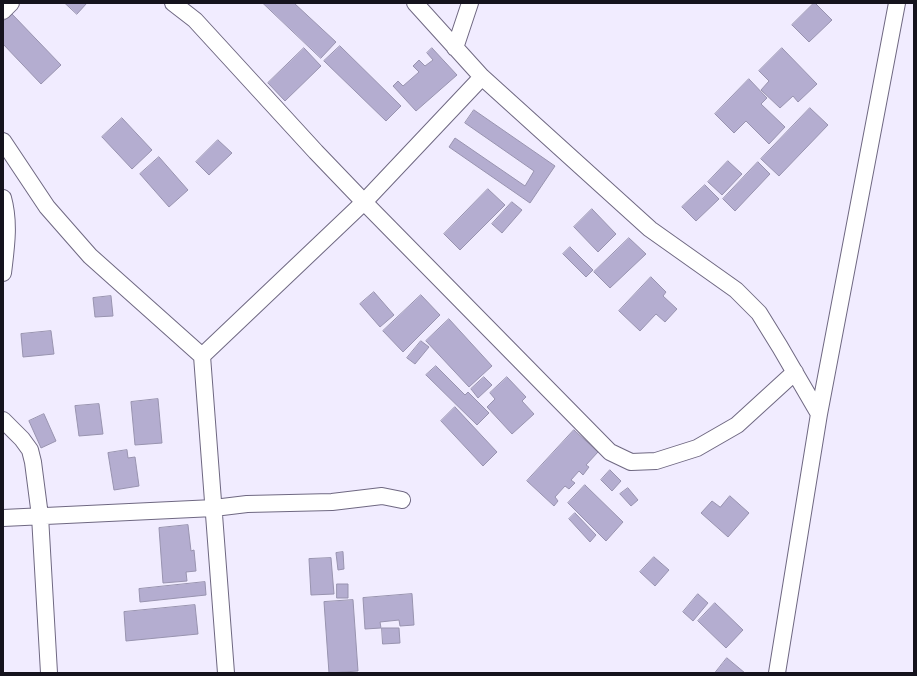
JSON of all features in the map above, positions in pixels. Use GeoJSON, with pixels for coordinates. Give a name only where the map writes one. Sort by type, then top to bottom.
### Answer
{"type":"FeatureCollection","features":[{"type":"Feature","properties":{"kind":"street"},"geometry":{"type":"LineString","coordinates":[[3,11],[11,3]]}},
{"type":"Feature","properties":{"kind":"street"},"geometry":{"type":"LineString","coordinates":[[173,3],[195,20],[364,202],[610,452],[631,462],[656,461],[697,448],[737,425],[794,372]]}},
{"type":"Feature","properties":{"kind":"street"},"geometry":{"type":"LineString","coordinates":[[415,3],[482,77],[650,230],[736,290],[759,313],[819,414]]}},
{"type":"Feature","properties":{"kind":"street"},"geometry":{"type":"LineString","coordinates":[[455,48],[470,3]]}},
{"type":"Feature","properties":{"kind":"street"},"geometry":{"type":"LineString","coordinates":[[777,673],[819,414],[896,3]]}},
{"type":"Feature","properties":{"kind":"street"},"geometry":{"type":"LineString","coordinates":[[202,356],[364,202],[482,77]]}},
{"type":"Feature","properties":{"kind":"street"},"geometry":{"type":"LineString","coordinates":[[3,142],[47,207],[90,256],[202,356],[226,673]]}},
{"type":"Feature","properties":{"kind":"street"},"geometry":{"type":"LineString","coordinates":[[3,198],[6,210],[7,236],[3,273]]}},
{"type":"Feature","properties":{"kind":"street"},"geometry":{"type":"LineString","coordinates":[[3,420],[22,439],[30,450],[33,462],[40,516],[49,673]]}},
{"type":"Feature","properties":{"kind":"street"},"geometry":{"type":"LineString","coordinates":[[3,518],[214,508],[247,504],[332,502],[382,496],[402,500]]}},
{"type":"Feature","properties":{"kind":"building"},"geometry":{"type":"Polygon","coordinates":[[[65,3],[87,3],[77,14],[65,3]]]}},
{"type":"Feature","properties":{"kind":"building"},"geometry":{"type":"Polygon","coordinates":[[[263,3],[294,3],[336,42],[321,58],[263,3]]]}},
{"type":"Feature","properties":{"kind":"building"},"geometry":{"type":"Polygon","coordinates":[[[814,3],[832,20],[809,42],[792,25],[814,3]]]}},
{"type":"Feature","properties":{"kind":"building"},"geometry":{"type":"Polygon","coordinates":[[[12,14],[61,65],[41,84],[3,44],[3,22],[12,14]]]}},
{"type":"Feature","properties":{"kind":"building"},"geometry":{"type":"Polygon","coordinates":[[[340,46],[401,106],[386,121],[324,61],[340,46]]]}},
{"type":"Feature","properties":{"kind":"building"},"geometry":{"type":"Polygon","coordinates":[[[304,48],[321,66],[285,101],[268,83],[304,48]]]}},
{"type":"Feature","properties":{"kind":"building"},"geometry":{"type":"Polygon","coordinates":[[[432,48],[457,75],[416,111],[393,86],[398,81],[403,86],[419,72],[413,66],[419,60],[425,66],[433,60],[427,53],[432,48]]]}},
{"type":"Feature","properties":{"kind":"building"},"geometry":{"type":"Polygon","coordinates":[[[782,48],[817,84],[798,102],[793,96],[780,108],[761,90],[769,81],[759,71],[782,48]]]}},
{"type":"Feature","properties":{"kind":"building"},"geometry":{"type":"Polygon","coordinates":[[[749,79],[767,98],[761,104],[785,127],[769,144],[746,121],[734,133],[715,114],[749,79]]]}},
{"type":"Feature","properties":{"kind":"building"},"geometry":{"type":"Polygon","coordinates":[[[810,108],[828,125],[779,176],[761,159],[810,108]]]}},
{"type":"Feature","properties":{"kind":"building"},"geometry":{"type":"Polygon","coordinates":[[[474,110],[555,166],[530,203],[449,147],[455,138],[525,186],[534,171],[465,123],[474,110]]]}},
{"type":"Feature","properties":{"kind":"building"},"geometry":{"type":"Polygon","coordinates":[[[122,118],[152,150],[132,169],[102,137],[122,118]]]}},
{"type":"Feature","properties":{"kind":"building"},"geometry":{"type":"Polygon","coordinates":[[[218,140],[232,153],[209,175],[196,162],[218,140]]]}},
{"type":"Feature","properties":{"kind":"building"},"geometry":{"type":"Polygon","coordinates":[[[159,157],[188,190],[169,207],[140,174],[159,157]]]}},
{"type":"Feature","properties":{"kind":"building"},"geometry":{"type":"Polygon","coordinates":[[[728,161],[742,174],[722,195],[708,182],[728,161]]]}},
{"type":"Feature","properties":{"kind":"building"},"geometry":{"type":"Polygon","coordinates":[[[758,162],[770,174],[735,211],[723,199],[758,162]]]}},
{"type":"Feature","properties":{"kind":"building"},"geometry":{"type":"Polygon","coordinates":[[[705,185],[719,199],[696,221],[682,207],[705,185]]]}},
{"type":"Feature","properties":{"kind":"building"},"geometry":{"type":"Polygon","coordinates":[[[488,189],[505,205],[460,250],[444,234],[488,189]]]}},
{"type":"Feature","properties":{"kind":"building"},"geometry":{"type":"Polygon","coordinates":[[[512,202],[522,210],[502,233],[492,224],[512,202]]]}},
{"type":"Feature","properties":{"kind":"building"},"geometry":{"type":"Polygon","coordinates":[[[592,209],[616,234],[598,252],[574,227],[592,209]]]}},
{"type":"Feature","properties":{"kind":"building"},"geometry":{"type":"Polygon","coordinates":[[[629,238],[646,254],[610,288],[594,272],[629,238]]]}},
{"type":"Feature","properties":{"kind":"building"},"geometry":{"type":"Polygon","coordinates":[[[570,247],[593,270],[586,277],[563,254],[570,247]]]}},
{"type":"Feature","properties":{"kind":"building"},"geometry":{"type":"Polygon","coordinates":[[[651,277],[666,292],[663,296],[677,309],[665,322],[656,314],[640,331],[619,311],[651,277]]]}},
{"type":"Feature","properties":{"kind":"building"},"geometry":{"type":"Polygon","coordinates":[[[374,292],[394,315],[380,327],[360,304],[374,292]]]}},
{"type":"Feature","properties":{"kind":"building"},"geometry":{"type":"Polygon","coordinates":[[[421,295],[440,315],[403,352],[383,331],[421,295]]]}},
{"type":"Feature","properties":{"kind":"building"},"geometry":{"type":"Polygon","coordinates":[[[111,296],[113,316],[95,317],[93,298],[111,296]]]}},
{"type":"Feature","properties":{"kind":"building"},"geometry":{"type":"Polygon","coordinates":[[[449,319],[492,366],[469,387],[426,341],[449,319]]]}},
{"type":"Feature","properties":{"kind":"building"},"geometry":{"type":"Polygon","coordinates":[[[51,331],[54,354],[23,357],[21,334],[51,331]]]}},
{"type":"Feature","properties":{"kind":"building"},"geometry":{"type":"Polygon","coordinates":[[[421,341],[429,347],[415,364],[407,358],[421,341]]]}},
{"type":"Feature","properties":{"kind":"building"},"geometry":{"type":"Polygon","coordinates":[[[436,366],[465,395],[468,392],[489,413],[477,425],[426,375],[436,366]]]}},
{"type":"Feature","properties":{"kind":"building"},"geometry":{"type":"Polygon","coordinates":[[[484,377],[492,385],[478,398],[471,389],[484,377]]]}},
{"type":"Feature","properties":{"kind":"building"},"geometry":{"type":"Polygon","coordinates":[[[507,377],[526,397],[522,401],[534,414],[512,434],[487,407],[495,399],[490,393],[507,377]]]}},
{"type":"Feature","properties":{"kind":"building"},"geometry":{"type":"Polygon","coordinates":[[[158,399],[162,443],[135,445],[131,402],[158,399]]]}},
{"type":"Feature","properties":{"kind":"building"},"geometry":{"type":"Polygon","coordinates":[[[99,404],[103,434],[79,436],[75,406],[99,404]]]}},
{"type":"Feature","properties":{"kind":"building"},"geometry":{"type":"Polygon","coordinates":[[[455,407],[497,452],[483,466],[441,421],[455,407]]]}},
{"type":"Feature","properties":{"kind":"building"},"geometry":{"type":"Polygon","coordinates":[[[44,414],[56,441],[41,448],[29,421],[44,414]]]}},
{"type":"Feature","properties":{"kind":"building"},"geometry":{"type":"Polygon","coordinates":[[[574,430],[598,452],[586,465],[589,467],[583,475],[579,471],[571,480],[575,483],[569,489],[565,486],[555,497],[558,501],[554,506],[527,481],[574,430]]]}},
{"type":"Feature","properties":{"kind":"building"},"geometry":{"type":"Polygon","coordinates":[[[127,450],[128,458],[135,457],[139,486],[114,490],[108,453],[127,450]]]}},
{"type":"Feature","properties":{"kind":"building"},"geometry":{"type":"Polygon","coordinates":[[[610,470],[621,481],[612,491],[601,480],[610,470]]]}},
{"type":"Feature","properties":{"kind":"building"},"geometry":{"type":"Polygon","coordinates":[[[585,485],[623,522],[606,541],[568,503],[585,485]]]}},
{"type":"Feature","properties":{"kind":"building"},"geometry":{"type":"Polygon","coordinates":[[[628,488],[638,500],[631,506],[620,494],[628,488]]]}},
{"type":"Feature","properties":{"kind":"building"},"geometry":{"type":"Polygon","coordinates":[[[730,496],[749,513],[728,537],[701,513],[712,501],[720,507],[730,496]]]}},
{"type":"Feature","properties":{"kind":"building"},"geometry":{"type":"Polygon","coordinates":[[[575,513],[596,535],[590,542],[569,519],[575,513]]]}},
{"type":"Feature","properties":{"kind":"building"},"geometry":{"type":"Polygon","coordinates":[[[188,525],[191,551],[194,550],[196,571],[186,572],[187,581],[163,583],[159,528],[188,525]]]}},
{"type":"Feature","properties":{"kind":"building"},"geometry":{"type":"Polygon","coordinates":[[[343,552],[344,569],[338,570],[336,553],[343,552]]]}},
{"type":"Feature","properties":{"kind":"building"},"geometry":{"type":"Polygon","coordinates":[[[654,557],[669,570],[655,586],[640,572],[654,557]]]}},
{"type":"Feature","properties":{"kind":"building"},"geometry":{"type":"Polygon","coordinates":[[[331,558],[334,594],[311,595],[309,559],[331,558]]]}},
{"type":"Feature","properties":{"kind":"building"},"geometry":{"type":"Polygon","coordinates":[[[205,582],[206,595],[140,602],[139,589],[205,582]]]}},
{"type":"Feature","properties":{"kind":"building"},"geometry":{"type":"Polygon","coordinates":[[[337,584],[348,584],[348,598],[337,598],[337,584]]]}},
{"type":"Feature","properties":{"kind":"building"},"geometry":{"type":"Polygon","coordinates":[[[412,594],[414,625],[400,626],[399,620],[380,622],[381,628],[365,629],[363,598],[412,594]]]}},
{"type":"Feature","properties":{"kind":"building"},"geometry":{"type":"Polygon","coordinates":[[[698,594],[708,603],[693,621],[683,612],[698,594]]]}},
{"type":"Feature","properties":{"kind":"building"},"geometry":{"type":"Polygon","coordinates":[[[353,600],[358,671],[329,673],[324,602],[353,600]]]}},
{"type":"Feature","properties":{"kind":"building"},"geometry":{"type":"Polygon","coordinates":[[[715,603],[743,630],[726,648],[698,621],[715,603]]]}},
{"type":"Feature","properties":{"kind":"building"},"geometry":{"type":"Polygon","coordinates":[[[195,605],[198,634],[126,641],[124,612],[195,605]]]}},
{"type":"Feature","properties":{"kind":"building"},"geometry":{"type":"Polygon","coordinates":[[[382,628],[399,628],[400,643],[383,644],[382,628]]]}},
{"type":"Feature","properties":{"kind":"building"},"geometry":{"type":"Polygon","coordinates":[[[727,658],[745,673],[715,673],[727,658]]]}}]}
